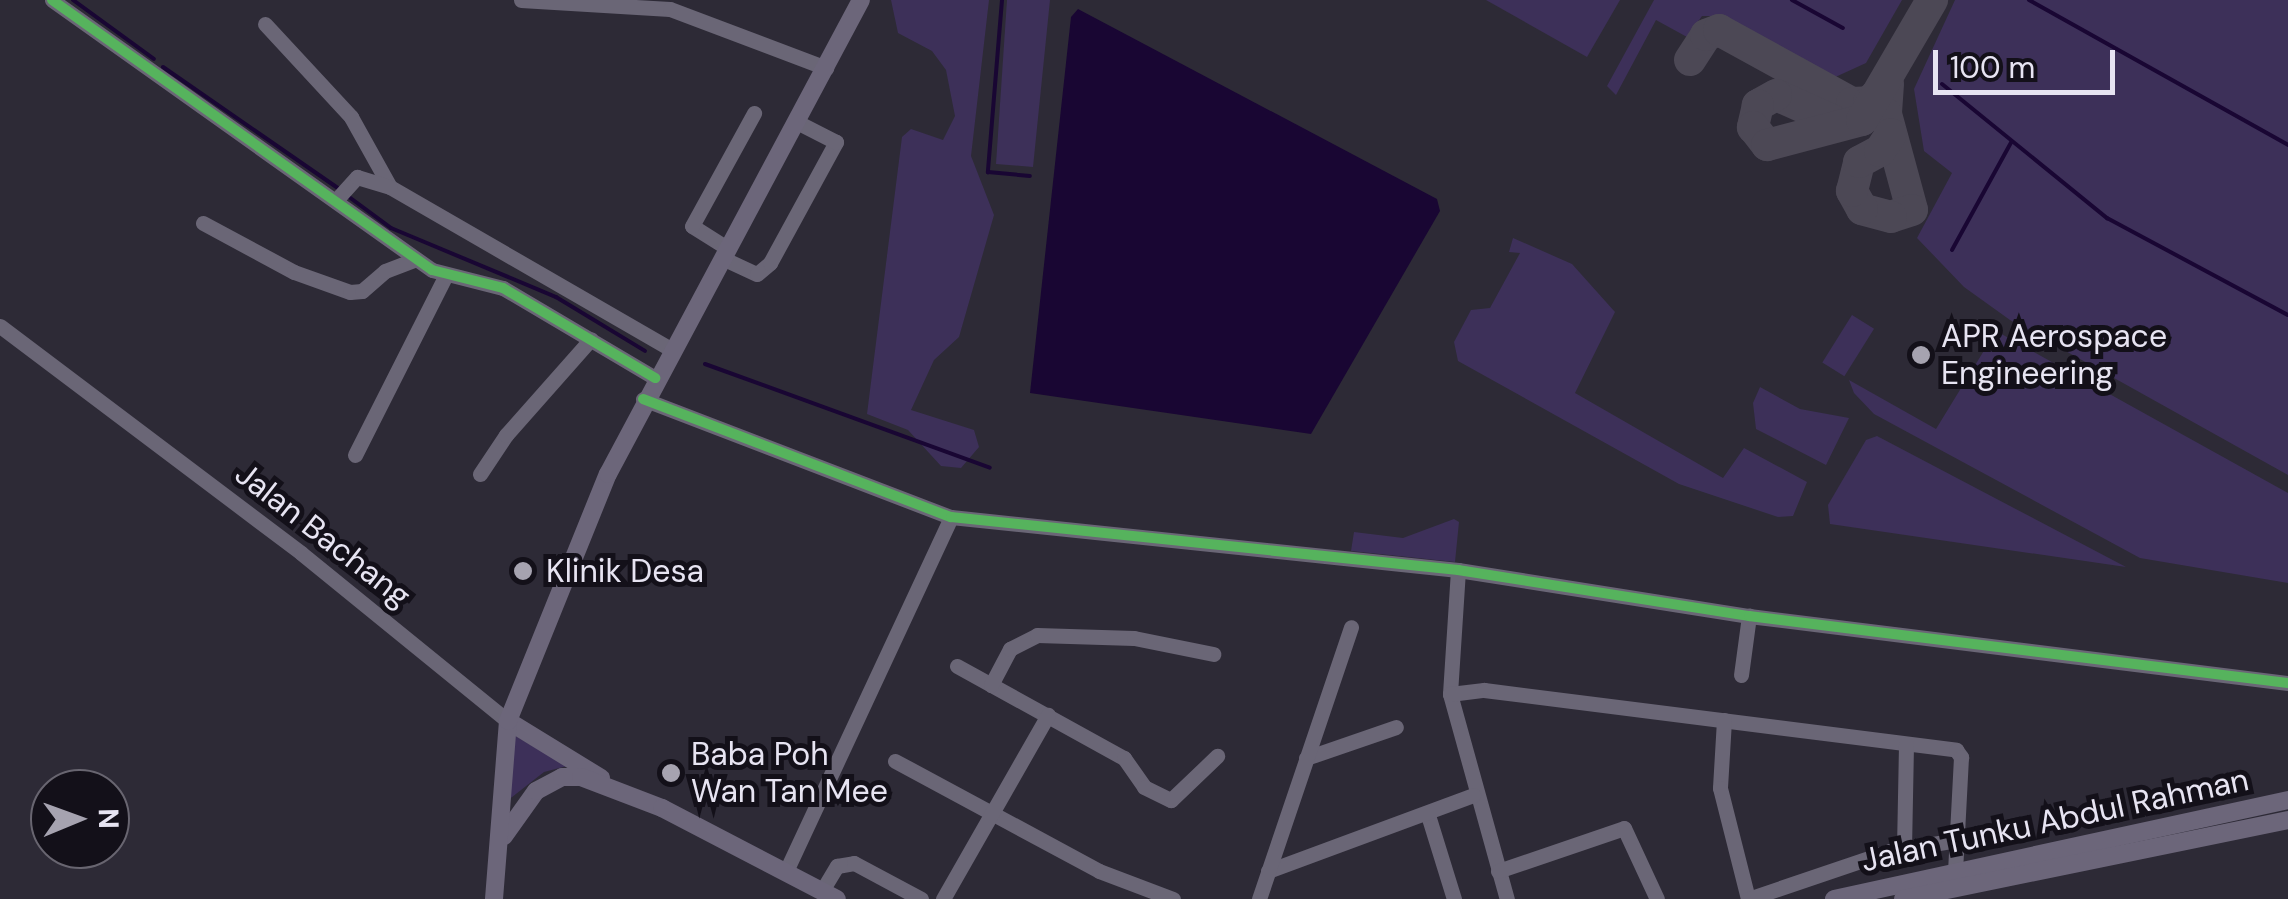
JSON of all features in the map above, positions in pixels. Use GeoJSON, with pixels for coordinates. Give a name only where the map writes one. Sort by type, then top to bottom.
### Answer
{"type":"FeatureCollection","features":[{"type":"Feature","properties":{"kind":"main road"},"geometry":{"type":"LineString","coordinates":[[494,899],[508,721],[643,399],[861,0]]}},
{"type":"Feature","properties":{"kind":"main road","name":"Jalan Bachang"},"geometry":{"type":"LineString","coordinates":[[508,721],[612,784]]}},
{"type":"Feature","properties":{"kind":"main road"},"geometry":{"type":"LineString","coordinates":[[496,864],[514,815],[536,791],[562,778],[612,784],[830,894]]}},
{"type":"Feature","properties":{"kind":"main road","name":"Jalan Tunku Abdul Rahman"},"geometry":{"type":"LineString","coordinates":[[1834,899],[2288,800]]}},
{"type":"Feature","properties":{"kind":"main road","name":"Jalan Tunku Abdul Rahman"},"geometry":{"type":"LineString","coordinates":[[1903,899],[2288,820]]}},
{"type":"Feature","properties":{"kind":"street"},"geometry":{"type":"LineString","coordinates":[[52,0],[341,193],[416,259],[446,277],[504,288],[655,378]]}},
{"type":"Feature","properties":{"kind":"street"},"geometry":{"type":"LineString","coordinates":[[521,0],[670,9],[826,68]]}},
{"type":"Feature","properties":{"kind":"street"},"geometry":{"type":"LineString","coordinates":[[265,24],[350,117],[390,187]]}},
{"type":"Feature","properties":{"kind":"street"},"geometry":{"type":"LineString","coordinates":[[754,113],[692,226],[757,274],[770,263],[836,142],[797,122]]}},
{"type":"Feature","properties":{"kind":"street"},"geometry":{"type":"LineString","coordinates":[[341,193],[357,177],[390,187],[671,349]]}},
{"type":"Feature","properties":{"kind":"street"},"geometry":{"type":"LineString","coordinates":[[202,223],[294,272],[350,292],[416,259]]}},
{"type":"Feature","properties":{"kind":"street"},"geometry":{"type":"LineString","coordinates":[[355,456],[446,277]]}},
{"type":"Feature","properties":{"kind":"street","name":"Jalan Bachang"},"geometry":{"type":"LineString","coordinates":[[0,326],[301,553],[508,721]]}},
{"type":"Feature","properties":{"kind":"street"},"geometry":{"type":"LineString","coordinates":[[480,474],[506,435],[592,339]]}},
{"type":"Feature","properties":{"kind":"street"},"geometry":{"type":"LineString","coordinates":[[643,399],[952,516],[1458,570],[1749,616],[2288,683]]}},
{"type":"Feature","properties":{"kind":"street"},"geometry":{"type":"LineString","coordinates":[[787,869],[952,516]]}},
{"type":"Feature","properties":{"kind":"street"},"geometry":{"type":"LineString","coordinates":[[1458,570],[1450,694],[1474,796],[1507,899]]}},
{"type":"Feature","properties":{"kind":"street"},"geometry":{"type":"LineString","coordinates":[[1741,675],[1749,616]]}},
{"type":"Feature","properties":{"kind":"street"},"geometry":{"type":"LineString","coordinates":[[1259,899],[1351,627]]}},
{"type":"Feature","properties":{"kind":"street"},"geometry":{"type":"LineString","coordinates":[[991,685],[1010,649],[1036,635],[1134,638],[1214,654]]}},
{"type":"Feature","properties":{"kind":"street"},"geometry":{"type":"LineString","coordinates":[[957,666],[1134,764],[1144,787],[1171,800],[1217,756]]}},
{"type":"Feature","properties":{"kind":"street"},"geometry":{"type":"LineString","coordinates":[[1450,694],[1484,690],[1960,752],[1955,870]]}},
{"type":"Feature","properties":{"kind":"street"},"geometry":{"type":"LineString","coordinates":[[943,899],[994,816],[1048,715]]}},
{"type":"Feature","properties":{"kind":"street"},"geometry":{"type":"LineString","coordinates":[[1724,720],[1720,788],[1748,899],[1904,849],[1957,840]]}},
{"type":"Feature","properties":{"kind":"street"},"geometry":{"type":"LineString","coordinates":[[1306,758],[1396,727]]}},
{"type":"Feature","properties":{"kind":"street"},"geometry":{"type":"LineString","coordinates":[[1904,849],[1906,744]]}},
{"type":"Feature","properties":{"kind":"street"},"geometry":{"type":"LineString","coordinates":[[895,760],[1099,871],[1173,899]]}},
{"type":"Feature","properties":{"kind":"street"},"geometry":{"type":"LineString","coordinates":[[1268,871],[1428,816],[1474,796]]}},
{"type":"Feature","properties":{"kind":"street"},"geometry":{"type":"LineString","coordinates":[[1428,816],[1454,899]]}},
{"type":"Feature","properties":{"kind":"street"},"geometry":{"type":"LineString","coordinates":[[1498,871],[1624,828],[1658,899]]}},
{"type":"Feature","properties":{"kind":"street"},"geometry":{"type":"LineString","coordinates":[[830,894],[838,866],[854,863],[921,899]]}},
{"type":"Feature","properties":{"kind":"shaded area"},"geometry":{"type":"Polygon","coordinates":[[[891,0],[989,0],[971,156],[994,215],[959,337],[934,360],[911,410],[974,430],[979,447],[961,468],[941,466],[908,430],[867,414],[902,137],[911,129],[943,140],[955,116],[946,70],[932,51],[898,33],[891,0]]]}},
{"type":"Feature","properties":{"kind":"shaded area"},"geometry":{"type":"Polygon","coordinates":[[[1007,0],[1050,0],[1033,167],[996,164],[1007,0]]]}},
{"type":"Feature","properties":{"kind":"shaded area"},"geometry":{"type":"Polygon","coordinates":[[[1486,0],[1620,0],[1587,57],[1486,0]]]}},
{"type":"Feature","properties":{"kind":"shaded area"},"geometry":{"type":"Polygon","coordinates":[[[1654,0],[1902,0],[1866,63],[1831,79],[1716,16],[1702,16],[1687,37],[1656,20],[1616,95],[1607,86],[1654,0]]]}},
{"type":"Feature","properties":{"kind":"shaded area"},"geometry":{"type":"Polygon","coordinates":[[[1955,0],[2288,0],[2288,475],[2010,320],[1964,287],[1917,238],[1952,173],[1924,151],[1914,89],[1955,0]]]}},
{"type":"Feature","properties":{"kind":"shaded area"},"geometry":{"type":"Polygon","coordinates":[[[1078,9],[1437,199],[1440,211],[1311,434],[1030,393],[1071,17],[1078,9]]]}},
{"type":"Feature","properties":{"kind":"shaded area"},"geometry":{"type":"Polygon","coordinates":[[[1513,238],[1572,264],[1615,312],[1575,393],[1723,478],[1744,448],[1807,482],[1793,516],[1778,517],[1679,484],[1458,361],[1454,342],[1471,310],[1490,308],[1520,253],[1509,252],[1513,238]]]}},
{"type":"Feature","properties":{"kind":"shaded area"},"geometry":{"type":"Polygon","coordinates":[[[1852,315],[1874,329],[1844,376],[1822,362],[1852,315]]]}},
{"type":"Feature","properties":{"kind":"shaded area"},"geometry":{"type":"Polygon","coordinates":[[[1996,331],[2288,493],[2288,583],[2140,558],[1874,414],[1854,393],[1849,380],[1936,429],[1996,331]]]}},
{"type":"Feature","properties":{"kind":"shaded area"},"geometry":{"type":"Polygon","coordinates":[[[1760,387],[1800,409],[1849,418],[1826,465],[1756,429],[1753,403],[1760,387]]]}},
{"type":"Feature","properties":{"kind":"shaded area"},"geometry":{"type":"Polygon","coordinates":[[[1877,436],[2126,567],[1830,524],[1828,505],[1866,440],[1877,436]]]}},
{"type":"Feature","properties":{"kind":"shaded area"},"geometry":{"type":"Polygon","coordinates":[[[1454,519],[1459,522],[1455,562],[1351,551],[1354,532],[1403,538],[1454,519]]]}},
{"type":"Feature","properties":{"kind":"shaded area"},"geometry":{"type":"Polygon","coordinates":[[[512,734],[567,766],[544,772],[507,801],[512,734]]]}},
{"type":"Feature","properties":{"kind":"waterway"},"geometry":{"type":"LineString","coordinates":[[73,0],[154,59]]}},
{"type":"Feature","properties":{"kind":"waterway"},"geometry":{"type":"LineString","coordinates":[[1002,0],[988,172],[1030,176]]}},
{"type":"Feature","properties":{"kind":"waterway"},"geometry":{"type":"LineString","coordinates":[[1792,0],[1843,28]]}},
{"type":"Feature","properties":{"kind":"waterway"},"geometry":{"type":"LineString","coordinates":[[2029,0],[2288,145]]}},
{"type":"Feature","properties":{"kind":"waterway"},"geometry":{"type":"LineString","coordinates":[[163,67],[338,188]]}},
{"type":"Feature","properties":{"kind":"waterway"},"geometry":{"type":"LineString","coordinates":[[1942,84],[2107,218],[2288,315]]}},
{"type":"Feature","properties":{"kind":"waterway"},"geometry":{"type":"LineString","coordinates":[[1952,250],[2012,141]]}},
{"type":"Feature","properties":{"kind":"waterway"},"geometry":{"type":"LineString","coordinates":[[345,194],[391,228],[556,297],[645,351]]}},
{"type":"Feature","properties":{"kind":"waterway"},"geometry":{"type":"LineString","coordinates":[[705,364],[990,468]]}},
{"type":"Feature","properties":{"kind":"taxiway"},"geometry":{"type":"LineString","coordinates":[[1832,120],[1776,95],[1758,105],[1753,127],[1767,145],[1862,120],[1932,0]]}},
{"type":"Feature","properties":{"kind":"taxiway"},"geometry":{"type":"LineString","coordinates":[[1690,60],[1706,35],[1719,30],[1852,103],[1869,102],[1883,89]]}},
{"type":"Feature","properties":{"kind":"taxiway"},"geometry":{"type":"LineString","coordinates":[[1888,84],[1886,114],[1912,210],[1891,217],[1862,209],[1852,191],[1859,162],[1880,151],[1891,134]]}},
{"type":"Feature","properties":{"kind":"cycle path"},"geometry":{"type":"LineString","coordinates":[[52,0],[432,270],[503,288],[655,378]]}},
{"type":"Feature","properties":{"kind":"cycle path"},"geometry":{"type":"LineString","coordinates":[[643,399],[951,517],[1458,570],[1749,616],[2288,683]]}},
{"type":"Feature","properties":{"kind":"place","name":"APR Aerospace Engineering"},"geometry":{"type":"Point","coordinates":[1921,355]}},
{"type":"Feature","properties":{"kind":"place","name":"Klinik Desa"},"geometry":{"type":"Point","coordinates":[523,571]}},
{"type":"Feature","properties":{"kind":"place","name":"Baba Poh Wan Tan Mee"},"geometry":{"type":"Point","coordinates":[671,773]}}]}
